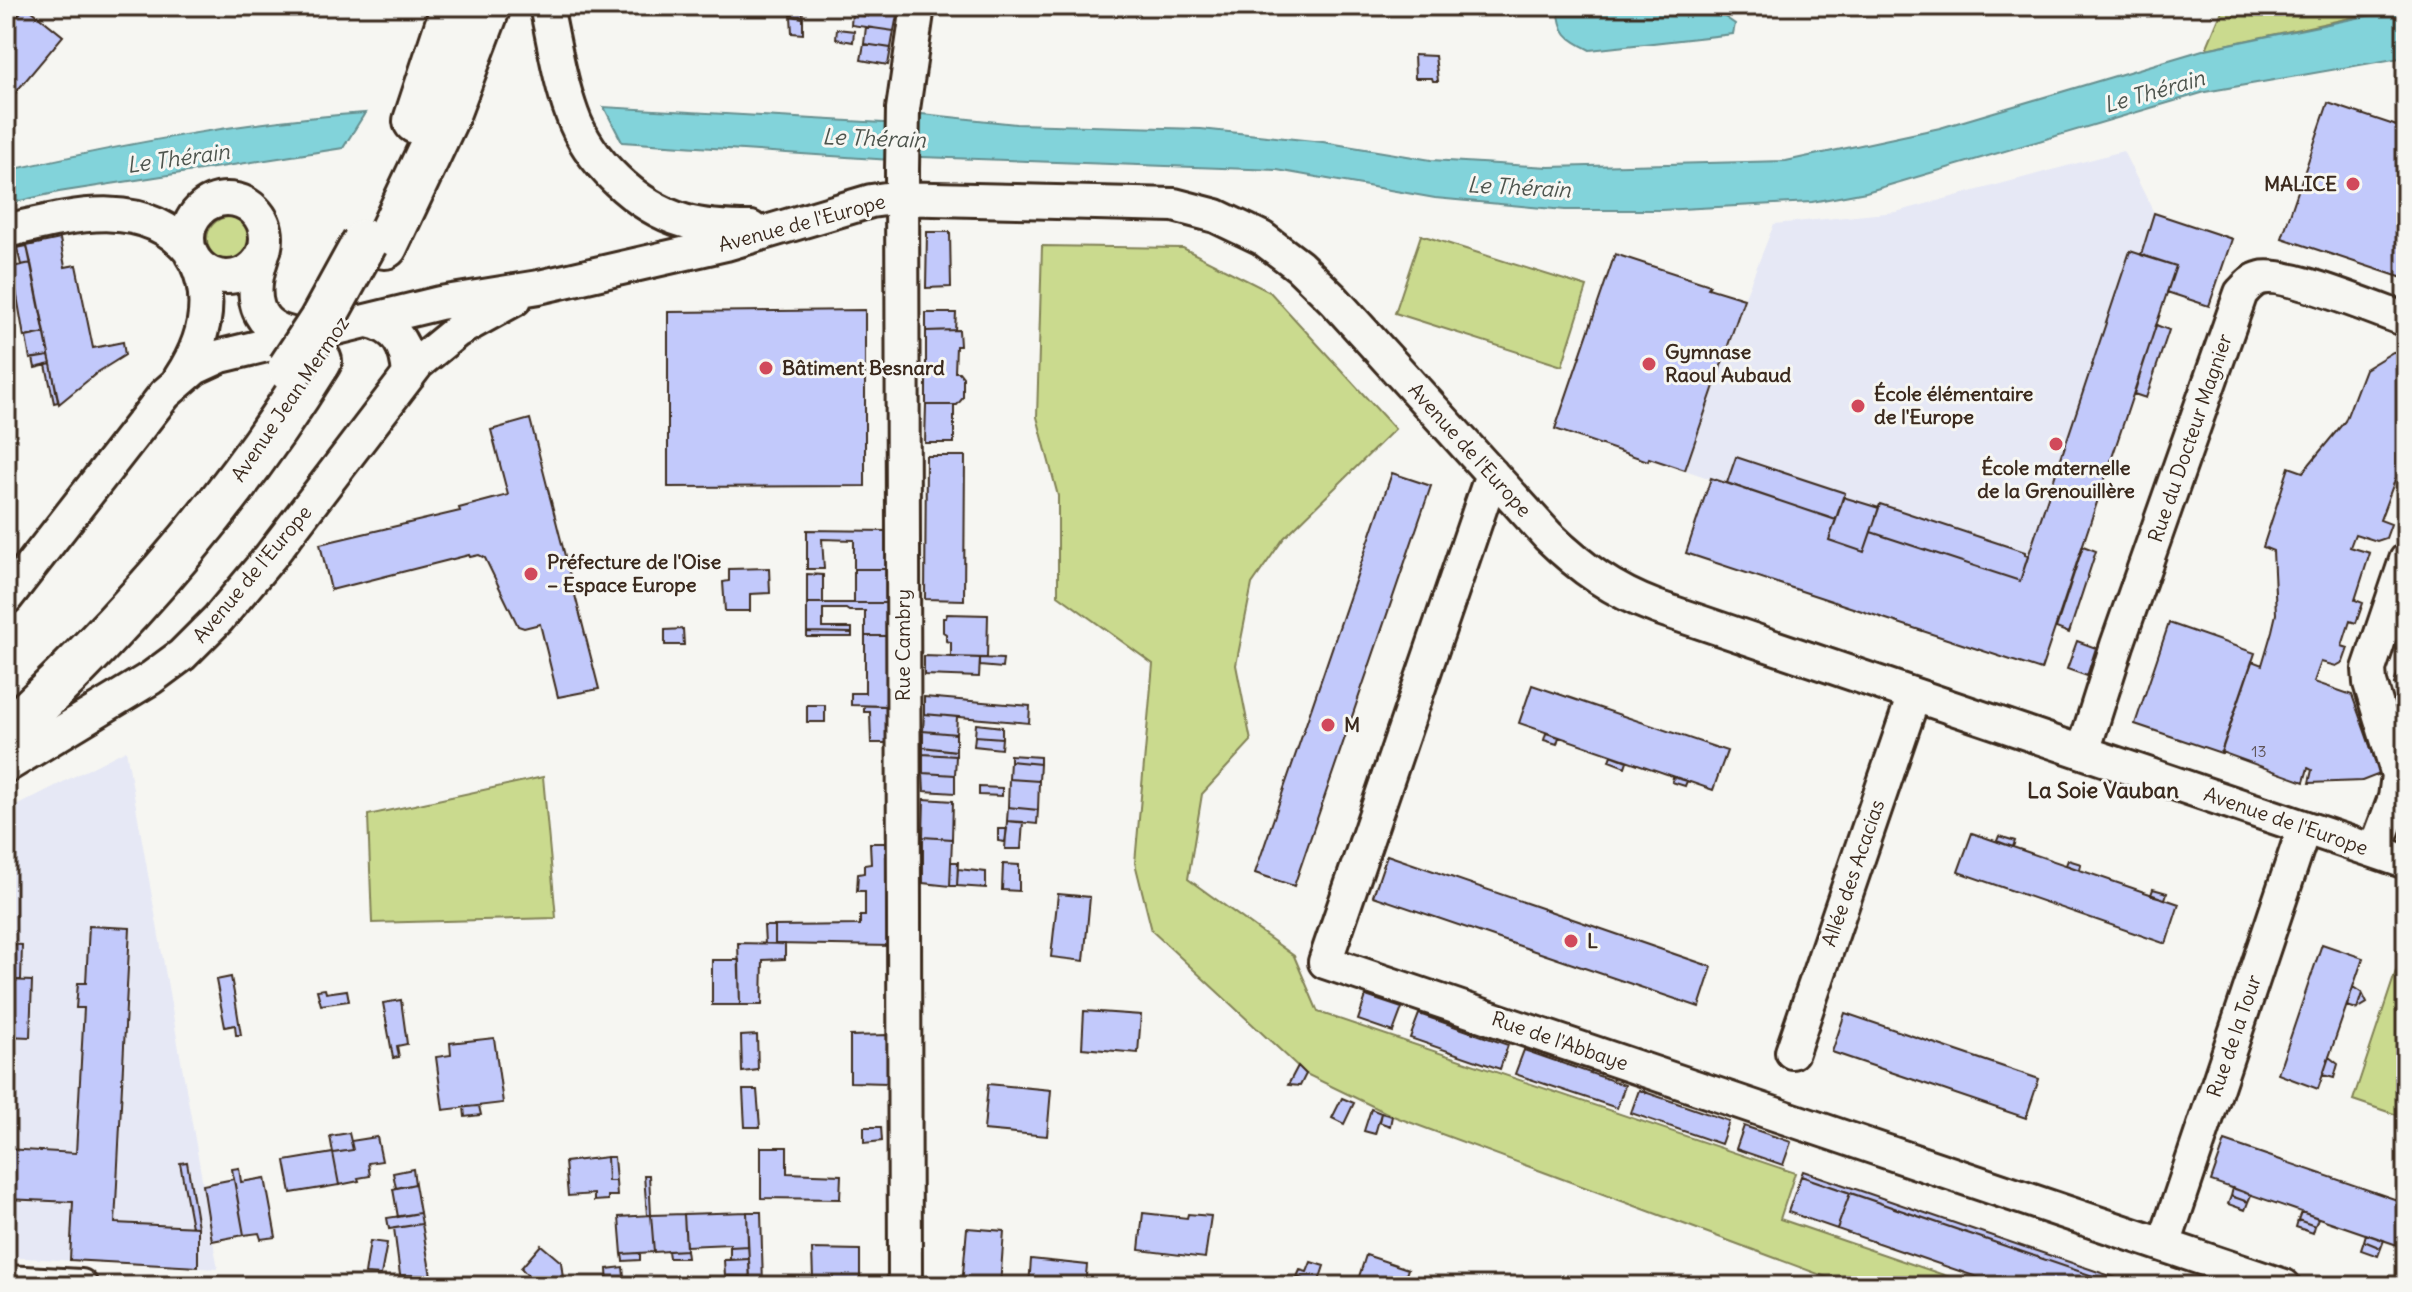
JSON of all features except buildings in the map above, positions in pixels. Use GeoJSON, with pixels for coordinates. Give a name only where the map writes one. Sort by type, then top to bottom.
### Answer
{"type":"FeatureCollection","features":[{"type":"Feature","properties":{"kind":"main road","name":"Avenue Jean Mermoz"},"geometry":{"type":"LineString","coordinates":[[375,244],[454,6]]}},
{"type":"Feature","properties":{"kind":"main road","name":"Avenue Jean Mermoz"},"geometry":{"type":"LineString","coordinates":[[6,707],[91,621],[169,534],[302,355],[327,312],[375,244],[446,117],[488,6]]}},
{"type":"Feature","properties":{"kind":"main road","name":"Avenue Jean Mermoz"},"geometry":{"type":"LineString","coordinates":[[6,734],[95,647],[161,574],[260,449],[302,355]]}},
{"type":"Feature","properties":{"kind":"street"},"geometry":{"type":"LineString","coordinates":[[546,6],[575,123],[593,151],[633,193],[667,215],[687,222],[748,228],[790,226]]}},
{"type":"Feature","properties":{"kind":"street","name":"Rue Cambry"},"geometry":{"type":"LineString","coordinates":[[905,1286],[902,184],[903,109],[918,6]]}},
{"type":"Feature","properties":{"kind":"street","name":"Avenue de l'Europe"},"geometry":{"type":"LineString","coordinates":[[6,598],[155,406],[180,378],[221,356],[302,355],[368,321],[462,298],[539,287],[726,244],[871,201],[902,184],[1174,205],[1216,216],[1241,227],[1283,253],[1316,281],[1565,552],[1616,590],[1656,607],[2406,862]]}},
{"type":"Feature","properties":{"kind":"street"},"geometry":{"type":"LineString","coordinates":[[180,378],[197,350],[204,325],[204,283],[193,256],[188,232],[195,214],[210,202],[229,198],[248,204],[262,218],[267,237],[253,287],[258,307],[270,325],[287,334],[302,355]]}},
{"type":"Feature","properties":{"kind":"street"},"geometry":{"type":"LineString","coordinates":[[6,231],[84,216],[122,213],[169,231],[211,274],[230,277],[248,271],[262,257]]}},
{"type":"Feature","properties":{"kind":"street","name":"Rue du Docteur Magnier"},"geometry":{"type":"LineString","coordinates":[[2083,752],[2117,645],[2241,293],[2260,278],[2288,279],[2406,320]]}},
{"type":"Feature","properties":{"kind":"street","name":"Avenue de l'Europe"},"geometry":{"type":"LineString","coordinates":[[6,766],[151,678],[198,640],[270,557],[418,363],[457,331],[539,287]]}},
{"type":"Feature","properties":{"kind":"street"},"geometry":{"type":"LineString","coordinates":[[368,321],[381,323],[398,336],[407,356],[409,375]]}},
{"type":"Feature","properties":{"kind":"street","name":"Rue de l'Abbaye"},"geometry":{"type":"LineString","coordinates":[[1492,474],[1325,962],[2284,1286]]}},
{"type":"Feature","properties":{"kind":"street"},"geometry":{"type":"LineString","coordinates":[[2375,851],[2395,798],[2398,775],[2370,683],[2369,669],[2406,560]]}},
{"type":"Feature","properties":{"kind":"street","name":"Allée des Acacias"},"geometry":{"type":"LineString","coordinates":[[1792,1052],[1914,695]]}},
{"type":"Feature","properties":{"kind":"street","name":"Rue de la Tour"},"geometry":{"type":"LineString","coordinates":[[2164,1245],[2304,828]]}},
{"type":"Feature","properties":{"kind":"street"},"geometry":{"type":"LineString","coordinates":[[6,1282],[81,1286]]}},
{"type":"Feature","properties":{"kind":"shaded area","name":"École élémentaire de l'Europe"},"geometry":{"type":"Polygon","coordinates":[[[2123,151],[2154,213],[2141,254],[2176,266],[2157,325],[2169,330],[2146,398],[2133,394],[2083,546],[2096,551],[2069,633],[2056,628],[2041,670],[1686,553],[1711,479],[1685,470],[1744,299],[1774,224],[1896,212],[2123,151]]]}},
{"type":"Feature","properties":{"kind":"shaded area"},"geometry":{"type":"Polygon","coordinates":[[[126,750],[218,1269],[6,1257],[6,811],[126,750]]]}},
{"type":"Feature","properties":{"kind":"green space"},"geometry":{"type":"Polygon","coordinates":[[[2224,6],[2406,6],[2206,49],[2224,6]]]}},
{"type":"Feature","properties":{"kind":"green space"},"geometry":{"type":"Polygon","coordinates":[[[229,217],[245,223],[251,239],[245,255],[229,261],[213,255],[207,239],[213,223],[229,217]]]}},
{"type":"Feature","properties":{"kind":"green space"},"geometry":{"type":"Polygon","coordinates":[[[1421,235],[1587,287],[1562,366],[1395,313],[1421,235]]]}},
{"type":"Feature","properties":{"kind":"green space"},"geometry":{"type":"Polygon","coordinates":[[[1042,246],[1183,248],[1270,292],[1395,429],[1284,538],[1252,584],[1236,665],[1251,741],[1202,794],[1188,879],[1294,956],[1318,1012],[1795,1173],[1780,1219],[1976,1286],[1834,1286],[1837,1281],[1393,1116],[1306,1074],[1152,931],[1135,863],[1153,664],[1058,595],[1058,496],[1037,417],[1042,246]]]}},
{"type":"Feature","properties":{"kind":"green space"},"geometry":{"type":"Polygon","coordinates":[[[543,777],[556,918],[372,923],[368,815],[543,777]]]}},
{"type":"Feature","properties":{"kind":"green space"},"geometry":{"type":"Polygon","coordinates":[[[2406,947],[2406,1118],[2353,1100],[2406,947]]]}},
{"type":"Feature","properties":{"kind":"water"},"geometry":{"type":"Polygon","coordinates":[[[1558,6],[1709,6],[1735,24],[1733,34],[1590,50],[1566,34],[1560,23],[1558,6]]]}},
{"type":"Feature","properties":{"kind":"water","name":"Le Thérain"},"geometry":{"type":"Polygon","coordinates":[[[2406,8],[2406,57],[2205,92],[1866,192],[1812,202],[1661,210],[1565,210],[1435,198],[1277,170],[921,157],[891,160],[622,142],[604,107],[901,124],[922,114],[1016,124],[1201,129],[1323,142],[1431,160],[1549,167],[1786,161],[1940,128],[2206,49],[2406,8]]]}},
{"type":"Feature","properties":{"kind":"water","name":"Le Thérain"},"geometry":{"type":"Polygon","coordinates":[[[365,113],[343,148],[59,192],[6,204],[6,171],[184,135],[365,113]]]}},
{"type":"Feature","properties":{"kind":"place","name":"MALICE"},"geometry":{"type":"Point","coordinates":[2353,184]}},
{"type":"Feature","properties":{"kind":"place","name":"Gymnase Raoul Aubaud"},"geometry":{"type":"Point","coordinates":[1649,364]}},
{"type":"Feature","properties":{"kind":"place","name":"Bâtiment Besnard"},"geometry":{"type":"Point","coordinates":[766,368]}},
{"type":"Feature","properties":{"kind":"place","name":"École élémentaire de l'Europe"},"geometry":{"type":"Point","coordinates":[1858,406]}},
{"type":"Feature","properties":{"kind":"place","name":"École maternelle de la Grenouillère"},"geometry":{"type":"Point","coordinates":[2056,444]}},
{"type":"Feature","properties":{"kind":"place","name":"Préfecture de l'Oise – Espace Europe"},"geometry":{"type":"Point","coordinates":[531,574]}},
{"type":"Feature","properties":{"kind":"place","name":"M"},"geometry":{"type":"Point","coordinates":[1328,725]}},
{"type":"Feature","properties":{"kind":"place","name":"L"},"geometry":{"type":"Point","coordinates":[1571,941]}},
{"type":"Feature","properties":{"kind":"district","name":"La Soie Vauban"},"geometry":{"type":"Point","coordinates":[2103,790]}}]}
